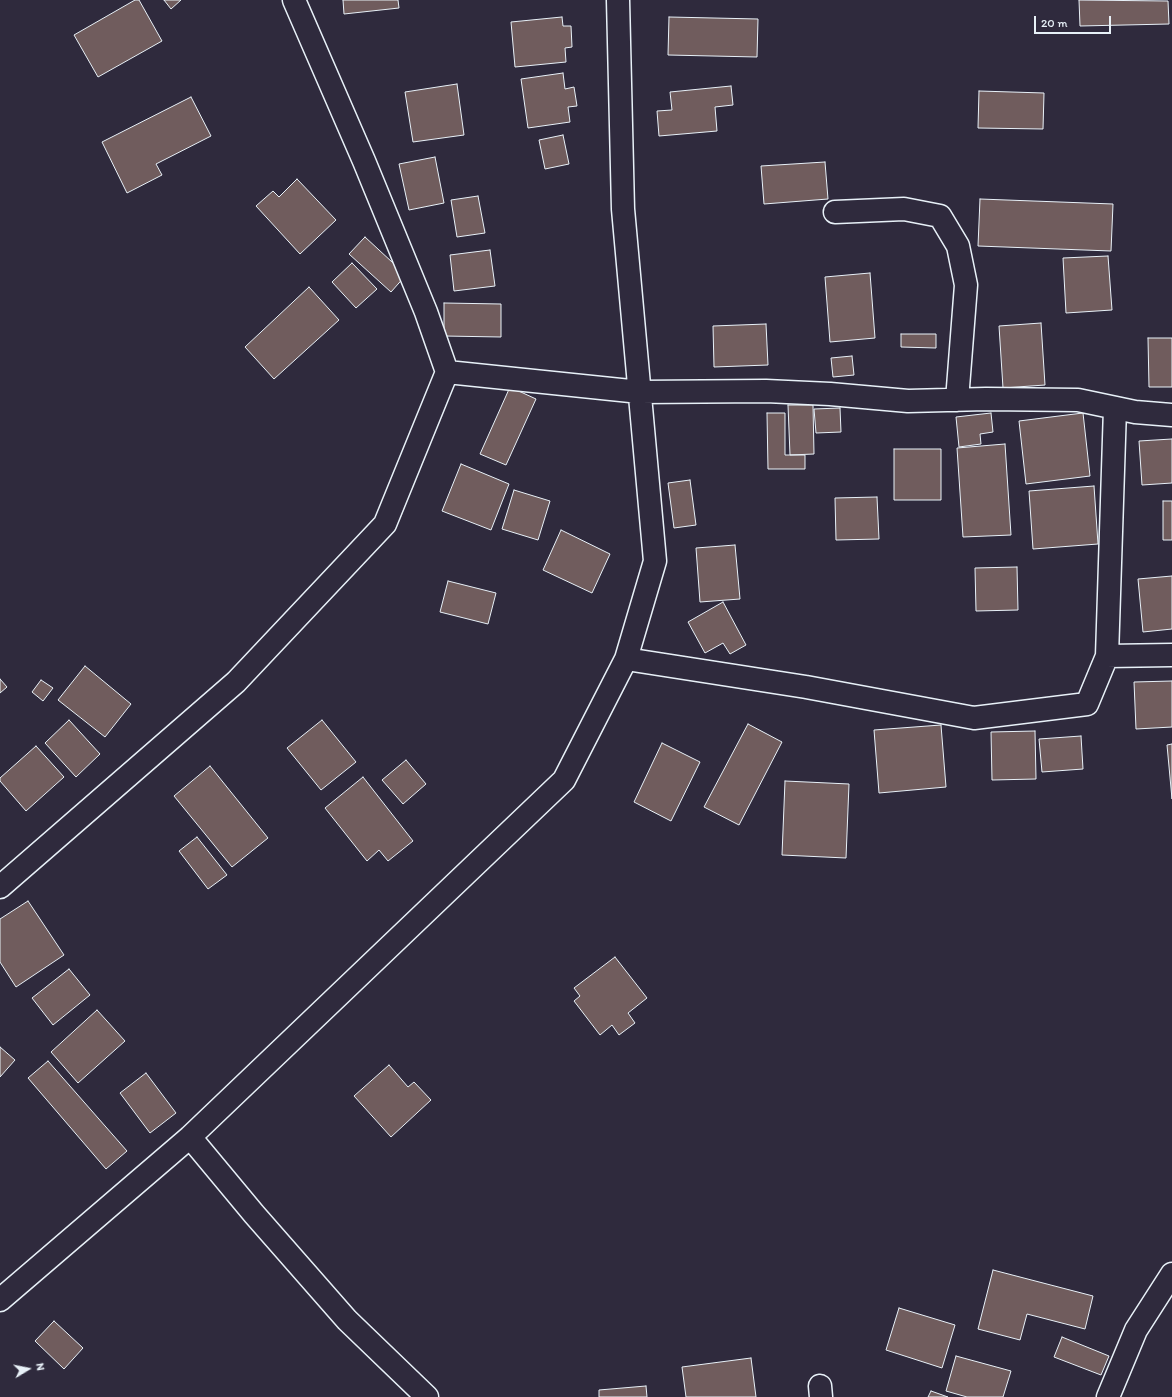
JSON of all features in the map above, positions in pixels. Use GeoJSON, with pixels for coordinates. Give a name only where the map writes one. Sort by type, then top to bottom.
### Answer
{"type":"FeatureCollection","features":[{"type":"Feature","properties":{"kind":"street"},"geometry":{"type":"LineString","coordinates":[[0,887],[236,682],[384,524],[447,372],[426,312],[364,161],[294,0]]}},
{"type":"Feature","properties":{"kind":"street"},"geometry":{"type":"LineString","coordinates":[[0,1300],[190,1137],[564,780],[626,659],[656,561],[623,209],[618,0]]}},
{"type":"Feature","properties":{"kind":"street"},"geometry":{"type":"LineString","coordinates":[[835,212],[904,208],[940,216],[958,246],[966,285],[957,400]]}},
{"type":"Feature","properties":{"kind":"street"},"geometry":{"type":"LineString","coordinates":[[447,372],[640,392],[766,391],[830,394],[908,401],[1078,400],[1135,412],[1172,415]]}},
{"type":"Feature","properties":{"kind":"street"},"geometry":{"type":"LineString","coordinates":[[626,659],[806,687],[974,718],[1086,704],[1107,656],[1115,408]]}},
{"type":"Feature","properties":{"kind":"street"},"geometry":{"type":"LineString","coordinates":[[1107,656],[1172,655]]}},
{"type":"Feature","properties":{"kind":"street"},"geometry":{"type":"LineString","coordinates":[[190,1137],[254,1214],[347,1320],[427,1397]]}},
{"type":"Feature","properties":{"kind":"street"},"geometry":{"type":"LineString","coordinates":[[1108,1397],[1136,1330],[1172,1274]]}},
{"type":"Feature","properties":{"kind":"building"},"geometry":{"type":"Polygon","coordinates":[[[135,0],[139,0],[162,41],[98,77],[74,35],[135,0]]]}},
{"type":"Feature","properties":{"kind":"building"},"geometry":{"type":"Polygon","coordinates":[[[164,0],[181,0],[171,9],[164,0]]]}},
{"type":"Feature","properties":{"kind":"building"},"geometry":{"type":"Polygon","coordinates":[[[343,0],[398,0],[399,8],[344,14],[343,0]]]}},
{"type":"Feature","properties":{"kind":"building"},"geometry":{"type":"Polygon","coordinates":[[[1079,0],[1168,1],[1169,24],[1080,26],[1079,0]]]}},
{"type":"Feature","properties":{"kind":"building"},"geometry":{"type":"Polygon","coordinates":[[[562,17],[563,26],[571,26],[572,47],[565,48],[566,62],[515,67],[511,22],[562,17]]]}},
{"type":"Feature","properties":{"kind":"building"},"geometry":{"type":"Polygon","coordinates":[[[669,17],[758,19],[757,57],[668,55],[669,17]]]}},
{"type":"Feature","properties":{"kind":"building"},"geometry":{"type":"Polygon","coordinates":[[[563,73],[565,89],[574,87],[577,106],[568,107],[570,122],[528,128],[521,79],[563,73]]]}},
{"type":"Feature","properties":{"kind":"building"},"geometry":{"type":"Polygon","coordinates":[[[457,84],[464,135],[413,142],[405,92],[457,84]]]}},
{"type":"Feature","properties":{"kind":"building"},"geometry":{"type":"Polygon","coordinates":[[[731,86],[733,105],[715,107],[717,131],[659,136],[657,111],[672,110],[670,92],[731,86]]]}},
{"type":"Feature","properties":{"kind":"building"},"geometry":{"type":"Polygon","coordinates":[[[979,91],[1044,93],[1043,129],[978,128],[979,91]]]}},
{"type":"Feature","properties":{"kind":"building"},"geometry":{"type":"Polygon","coordinates":[[[191,97],[211,136],[156,164],[162,175],[127,193],[102,142],[191,97]]]}},
{"type":"Feature","properties":{"kind":"building"},"geometry":{"type":"Polygon","coordinates":[[[563,135],[569,164],[545,169],[539,140],[563,135]]]}},
{"type":"Feature","properties":{"kind":"building"},"geometry":{"type":"Polygon","coordinates":[[[435,157],[444,203],[409,210],[399,164],[435,157]]]}},
{"type":"Feature","properties":{"kind":"building"},"geometry":{"type":"Polygon","coordinates":[[[825,162],[828,199],[764,204],[761,166],[825,162]]]}},
{"type":"Feature","properties":{"kind":"building"},"geometry":{"type":"Polygon","coordinates":[[[297,179],[336,220],[300,254],[256,206],[273,191],[279,197],[297,179]]]}},
{"type":"Feature","properties":{"kind":"building"},"geometry":{"type":"Polygon","coordinates":[[[478,196],[485,233],[457,237],[451,200],[478,196]]]}},
{"type":"Feature","properties":{"kind":"building"},"geometry":{"type":"Polygon","coordinates":[[[980,199],[1113,204],[1111,251],[978,246],[980,199]]]}},
{"type":"Feature","properties":{"kind":"building"},"geometry":{"type":"Polygon","coordinates":[[[365,237],[406,275],[391,292],[349,254],[365,237]]]}},
{"type":"Feature","properties":{"kind":"building"},"geometry":{"type":"Polygon","coordinates":[[[490,250],[495,286],[454,291],[450,255],[490,250]]]}},
{"type":"Feature","properties":{"kind":"building"},"geometry":{"type":"Polygon","coordinates":[[[1108,256],[1112,310],[1066,313],[1063,258],[1108,256]]]}},
{"type":"Feature","properties":{"kind":"building"},"geometry":{"type":"Polygon","coordinates":[[[352,263],[377,289],[356,308],[332,282],[352,263]]]}},
{"type":"Feature","properties":{"kind":"building"},"geometry":{"type":"Polygon","coordinates":[[[870,273],[875,338],[830,342],[825,277],[870,273]]]}},
{"type":"Feature","properties":{"kind":"building"},"geometry":{"type":"Polygon","coordinates":[[[309,287],[339,320],[274,379],[245,347],[309,287]]]}},
{"type":"Feature","properties":{"kind":"building"},"geometry":{"type":"Polygon","coordinates":[[[444,303],[501,304],[501,337],[444,336],[444,303]]]}},
{"type":"Feature","properties":{"kind":"building"},"geometry":{"type":"Polygon","coordinates":[[[1041,323],[1045,385],[1003,388],[999,326],[1041,323]]]}},
{"type":"Feature","properties":{"kind":"building"},"geometry":{"type":"Polygon","coordinates":[[[766,324],[768,365],[714,367],[713,326],[766,324]]]}},
{"type":"Feature","properties":{"kind":"building"},"geometry":{"type":"Polygon","coordinates":[[[901,334],[936,334],[936,348],[901,347],[901,334]]]}},
{"type":"Feature","properties":{"kind":"building"},"geometry":{"type":"Polygon","coordinates":[[[1148,338],[1172,338],[1172,387],[1149,387],[1148,338]]]}},
{"type":"Feature","properties":{"kind":"building"},"geometry":{"type":"Polygon","coordinates":[[[852,356],[854,375],[833,377],[831,358],[852,356]]]}},
{"type":"Feature","properties":{"kind":"building"},"geometry":{"type":"Polygon","coordinates":[[[510,387],[536,399],[506,465],[480,454],[510,387]]]}},
{"type":"Feature","properties":{"kind":"building"},"geometry":{"type":"Polygon","coordinates":[[[788,405],[813,405],[814,454],[790,455],[788,405]]]}},
{"type":"Feature","properties":{"kind":"building"},"geometry":{"type":"Polygon","coordinates":[[[840,408],[841,432],[816,433],[814,409],[840,408]]]}},
{"type":"Feature","properties":{"kind":"building"},"geometry":{"type":"Polygon","coordinates":[[[767,413],[785,413],[785,455],[805,455],[805,469],[768,469],[767,413]]]}},
{"type":"Feature","properties":{"kind":"building"},"geometry":{"type":"Polygon","coordinates":[[[991,413],[993,432],[980,434],[981,444],[959,447],[956,417],[991,413]]]}},
{"type":"Feature","properties":{"kind":"building"},"geometry":{"type":"Polygon","coordinates":[[[1083,413],[1090,476],[1026,484],[1019,421],[1083,413]]]}},
{"type":"Feature","properties":{"kind":"building"},"geometry":{"type":"Polygon","coordinates":[[[1172,439],[1172,483],[1142,485],[1139,441],[1172,439]]]}},
{"type":"Feature","properties":{"kind":"building"},"geometry":{"type":"Polygon","coordinates":[[[1005,444],[1011,535],[963,537],[957,448],[1005,444]]]}},
{"type":"Feature","properties":{"kind":"building"},"geometry":{"type":"Polygon","coordinates":[[[894,449],[941,449],[941,500],[894,500],[894,449]]]}},
{"type":"Feature","properties":{"kind":"building"},"geometry":{"type":"Polygon","coordinates":[[[461,464],[509,484],[491,530],[442,511],[461,464]]]}},
{"type":"Feature","properties":{"kind":"building"},"geometry":{"type":"Polygon","coordinates":[[[690,480],[696,525],[674,528],[668,483],[690,480]]]}},
{"type":"Feature","properties":{"kind":"building"},"geometry":{"type":"Polygon","coordinates":[[[1094,486],[1098,544],[1033,549],[1029,491],[1094,486]]]}},
{"type":"Feature","properties":{"kind":"building"},"geometry":{"type":"Polygon","coordinates":[[[514,490],[550,501],[538,540],[502,529],[514,490]]]}},
{"type":"Feature","properties":{"kind":"building"},"geometry":{"type":"Polygon","coordinates":[[[877,497],[879,539],[836,540],[835,498],[877,497]]]}},
{"type":"Feature","properties":{"kind":"building"},"geometry":{"type":"Polygon","coordinates":[[[1163,501],[1172,501],[1172,540],[1163,540],[1163,501]]]}},
{"type":"Feature","properties":{"kind":"building"},"geometry":{"type":"Polygon","coordinates":[[[561,530],[610,554],[592,593],[543,570],[561,530]]]}},
{"type":"Feature","properties":{"kind":"building"},"geometry":{"type":"Polygon","coordinates":[[[735,545],[740,599],[700,602],[696,548],[735,545]]]}},
{"type":"Feature","properties":{"kind":"building"},"geometry":{"type":"Polygon","coordinates":[[[1017,567],[1018,610],[976,611],[975,568],[1017,567]]]}},
{"type":"Feature","properties":{"kind":"building"},"geometry":{"type":"Polygon","coordinates":[[[1172,576],[1172,629],[1143,632],[1138,579],[1172,576]]]}},
{"type":"Feature","properties":{"kind":"building"},"geometry":{"type":"Polygon","coordinates":[[[448,581],[496,593],[488,624],[440,612],[448,581]]]}},
{"type":"Feature","properties":{"kind":"building"},"geometry":{"type":"Polygon","coordinates":[[[723,602],[746,645],[730,654],[723,643],[705,653],[688,622],[723,602]]]}},
{"type":"Feature","properties":{"kind":"building"},"geometry":{"type":"Polygon","coordinates":[[[85,666],[131,704],[105,737],[58,700],[85,666]]]}},
{"type":"Feature","properties":{"kind":"building"},"geometry":{"type":"Polygon","coordinates":[[[0,679],[7,687],[0,693],[0,679]]]}},
{"type":"Feature","properties":{"kind":"building"},"geometry":{"type":"Polygon","coordinates":[[[41,680],[53,688],[43,701],[32,692],[41,680]]]}},
{"type":"Feature","properties":{"kind":"building"},"geometry":{"type":"Polygon","coordinates":[[[1172,681],[1172,727],[1136,729],[1134,682],[1172,681]]]}},
{"type":"Feature","properties":{"kind":"building"},"geometry":{"type":"Polygon","coordinates":[[[69,720],[100,754],[76,777],[45,743],[69,720]]]}},
{"type":"Feature","properties":{"kind":"building"},"geometry":{"type":"Polygon","coordinates":[[[322,720],[356,762],[321,790],[287,748],[322,720]]]}},
{"type":"Feature","properties":{"kind":"building"},"geometry":{"type":"Polygon","coordinates":[[[748,724],[782,742],[739,825],[704,807],[748,724]]]}},
{"type":"Feature","properties":{"kind":"building"},"geometry":{"type":"Polygon","coordinates":[[[941,725],[946,787],[879,793],[874,730],[941,725]]]}},
{"type":"Feature","properties":{"kind":"building"},"geometry":{"type":"Polygon","coordinates":[[[1035,731],[1036,779],[992,780],[991,732],[1035,731]]]}},
{"type":"Feature","properties":{"kind":"building"},"geometry":{"type":"Polygon","coordinates":[[[1081,736],[1083,769],[1042,772],[1039,739],[1081,736]]]}},
{"type":"Feature","properties":{"kind":"building"},"geometry":{"type":"Polygon","coordinates":[[[662,743],[700,762],[671,821],[634,802],[662,743]]]}},
{"type":"Feature","properties":{"kind":"building"},"geometry":{"type":"Polygon","coordinates":[[[1172,744],[1172,799],[1167,745],[1172,744]]]}},
{"type":"Feature","properties":{"kind":"building"},"geometry":{"type":"Polygon","coordinates":[[[36,746],[64,777],[26,811],[0,781],[0,778],[36,746]]]}},
{"type":"Feature","properties":{"kind":"building"},"geometry":{"type":"Polygon","coordinates":[[[406,760],[426,784],[403,804],[382,780],[406,760]]]}},
{"type":"Feature","properties":{"kind":"building"},"geometry":{"type":"Polygon","coordinates":[[[210,766],[268,838],[232,867],[174,796],[210,766]]]}},
{"type":"Feature","properties":{"kind":"building"},"geometry":{"type":"Polygon","coordinates":[[[363,777],[413,841],[388,861],[379,850],[367,861],[325,808],[363,777]]]}},
{"type":"Feature","properties":{"kind":"building"},"geometry":{"type":"Polygon","coordinates":[[[785,781],[849,784],[846,858],[782,855],[785,781]]]}},
{"type":"Feature","properties":{"kind":"building"},"geometry":{"type":"Polygon","coordinates":[[[197,837],[227,875],[208,889],[179,851],[197,837]]]}},
{"type":"Feature","properties":{"kind":"building"},"geometry":{"type":"Polygon","coordinates":[[[28,901],[64,955],[16,987],[0,962],[0,919],[28,901]]]}},
{"type":"Feature","properties":{"kind":"building"},"geometry":{"type":"Polygon","coordinates":[[[615,957],[647,998],[628,1013],[635,1023],[619,1035],[612,1025],[600,1035],[574,1001],[580,996],[574,988],[615,957]]]}},
{"type":"Feature","properties":{"kind":"building"},"geometry":{"type":"Polygon","coordinates":[[[69,969],[90,995],[53,1025],[32,998],[69,969]]]}},
{"type":"Feature","properties":{"kind":"building"},"geometry":{"type":"Polygon","coordinates":[[[97,1010],[125,1041],[78,1083],[51,1052],[97,1010]]]}},
{"type":"Feature","properties":{"kind":"building"},"geometry":{"type":"Polygon","coordinates":[[[0,1047],[15,1060],[0,1077],[0,1047]]]}},
{"type":"Feature","properties":{"kind":"building"},"geometry":{"type":"Polygon","coordinates":[[[48,1061],[127,1151],[106,1169],[28,1078],[48,1061]]]}},
{"type":"Feature","properties":{"kind":"building"},"geometry":{"type":"Polygon","coordinates":[[[389,1065],[408,1087],[414,1082],[431,1100],[391,1137],[354,1096],[389,1065]]]}},
{"type":"Feature","properties":{"kind":"building"},"geometry":{"type":"Polygon","coordinates":[[[146,1073],[176,1113],[150,1133],[120,1093],[146,1073]]]}},
{"type":"Feature","properties":{"kind":"building"},"geometry":{"type":"Polygon","coordinates":[[[993,1270],[1093,1296],[1085,1329],[1027,1314],[1020,1340],[978,1329],[993,1270]]]}},
{"type":"Feature","properties":{"kind":"building"},"geometry":{"type":"Polygon","coordinates":[[[899,1308],[955,1325],[942,1368],[886,1350],[899,1308]]]}},
{"type":"Feature","properties":{"kind":"building"},"geometry":{"type":"Polygon","coordinates":[[[54,1321],[83,1348],[64,1369],[35,1341],[54,1321]]]}},
{"type":"Feature","properties":{"kind":"building"},"geometry":{"type":"Polygon","coordinates":[[[1062,1337],[1109,1356],[1101,1375],[1054,1357],[1062,1337]]]}},
{"type":"Feature","properties":{"kind":"building"},"geometry":{"type":"Polygon","coordinates":[[[956,1356],[1011,1371],[1003,1397],[967,1397],[946,1391],[956,1356]]]}},
{"type":"Feature","properties":{"kind":"building"},"geometry":{"type":"Polygon","coordinates":[[[751,1358],[756,1397],[686,1397],[682,1367],[751,1358]]]}},
{"type":"Feature","properties":{"kind":"building"},"geometry":{"type":"Polygon","coordinates":[[[646,1386],[647,1397],[599,1397],[599,1390],[646,1386]]]}},
{"type":"Feature","properties":{"kind":"building"},"geometry":{"type":"Polygon","coordinates":[[[931,1391],[948,1397],[928,1397],[931,1391]]]}}]}
